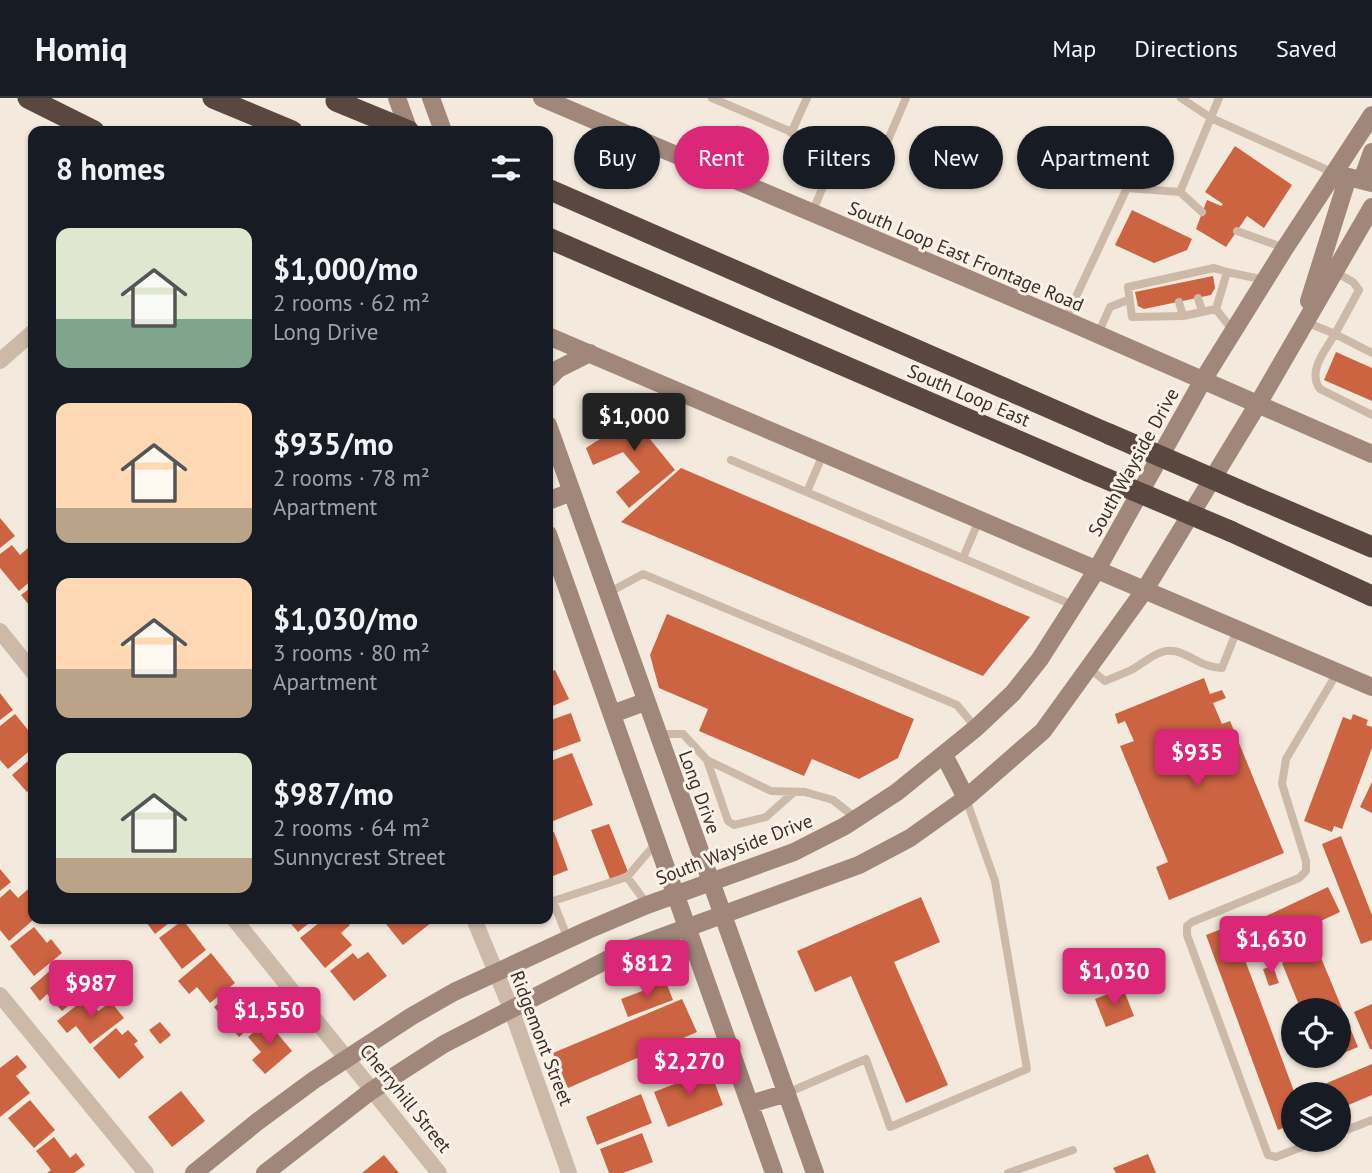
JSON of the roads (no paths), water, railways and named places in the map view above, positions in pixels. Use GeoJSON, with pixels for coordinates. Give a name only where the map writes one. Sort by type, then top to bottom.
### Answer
{"type":"FeatureCollection","features":[{"type":"Feature","properties":{"kind":"highway"},"geometry":{"type":"LineString","coordinates":[[28,98],[84,126]]}},
{"type":"Feature","properties":{"kind":"highway"},"geometry":{"type":"LineString","coordinates":[[213,98],[280,126]]}},
{"type":"Feature","properties":{"kind":"highway"},"geometry":{"type":"LineString","coordinates":[[333,99],[397,126]]}},
{"type":"Feature","properties":{"kind":"highway","name":"South Loop East"},"geometry":{"type":"LineString","coordinates":[[553,191],[1372,547]]}},
{"type":"Feature","properties":{"kind":"highway","name":"South Loop East"},"geometry":{"type":"LineString","coordinates":[[553,240],[1230,531],[1372,596]]}},
{"type":"Feature","properties":{"kind":"main road"},"geometry":{"type":"LineString","coordinates":[[397,98],[407,126]]}},
{"type":"Feature","properties":{"kind":"main road"},"geometry":{"type":"LineString","coordinates":[[431,98],[441,126]]}},
{"type":"Feature","properties":{"kind":"main road","name":"South Loop East Frontage Road"},"geometry":{"type":"LineString","coordinates":[[554,100],[1372,454]]}},
{"type":"Feature","properties":{"kind":"main road","name":"South Wayside Drive"},"geometry":{"type":"LineString","coordinates":[[194,1173],[314,1080],[454,992],[647,905],[794,852],[857,819],[897,792],[976,728],[1013,693],[1040,659],[1096,571],[1203,380],[1285,248],[1354,178],[1372,115]]}},
{"type":"Feature","properties":{"kind":"main road"},"geometry":{"type":"LineString","coordinates":[[1304,325],[1325,245],[1354,178],[1372,152]]}},
{"type":"Feature","properties":{"kind":"main road"},"geometry":{"type":"LineString","coordinates":[[265,1173],[371,1091],[444,1044],[511,1009],[626,950],[859,865],[910,838],[965,798],[1043,731],[1144,591],[1258,404],[1372,207]]}},
{"type":"Feature","properties":{"kind":"main road"},"geometry":{"type":"LineString","coordinates":[[553,338],[1372,687]]}},
{"type":"Feature","properties":{"kind":"main road"},"geometry":{"type":"LineString","coordinates":[[553,374],[590,354]]}},
{"type":"Feature","properties":{"kind":"main road","name":"Long Drive"},"geometry":{"type":"LineString","coordinates":[[553,440],[815,1173]]}},
{"type":"Feature","properties":{"kind":"main road"},"geometry":{"type":"LineString","coordinates":[[553,499],[571,492]]}},
{"type":"Feature","properties":{"kind":"main road"},"geometry":{"type":"LineString","coordinates":[[553,548],[774,1173]]}},
{"type":"Feature","properties":{"kind":"main road"},"geometry":{"type":"LineString","coordinates":[[612,714],[645,702]]}},
{"type":"Feature","properties":{"kind":"main road"},"geometry":{"type":"LineString","coordinates":[[944,755],[965,798]]}},
{"type":"Feature","properties":{"kind":"main road"},"geometry":{"type":"LineString","coordinates":[[750,1104],[787,1093]]}},
{"type":"Feature","properties":{"kind":"street"},"geometry":{"type":"LineString","coordinates":[[0,361],[28,336]]}},
{"type":"Feature","properties":{"kind":"street"},"geometry":{"type":"LineString","coordinates":[[0,631],[28,666]]}},
{"type":"Feature","properties":{"kind":"street","name":"Cherryhill Street"},"geometry":{"type":"LineString","coordinates":[[238,924],[439,1173]]}},
{"type":"Feature","properties":{"kind":"street","name":"Ridgemont Street"},"geometry":{"type":"LineString","coordinates":[[476,924],[511,1009],[569,1173]]}},
{"type":"Feature","properties":{"kind":"street"},"geometry":{"type":"LineString","coordinates":[[0,995],[146,1173]]}},
{"type":"Feature","properties":{"kind":"lane"},"geometry":{"type":"LineString","coordinates":[[712,98],[783,129]]}},
{"type":"Feature","properties":{"kind":"lane"},"geometry":{"type":"LineString","coordinates":[[794,126],[807,98]]}},
{"type":"Feature","properties":{"kind":"lane"},"geometry":{"type":"LineString","coordinates":[[894,126],[906,98]]}},
{"type":"Feature","properties":{"kind":"lane"},"geometry":{"type":"LineString","coordinates":[[1181,98],[1212,118],[1354,178]]}},
{"type":"Feature","properties":{"kind":"lane"},"geometry":{"type":"LineString","coordinates":[[1180,192],[1219,98]]}},
{"type":"Feature","properties":{"kind":"lane"},"geometry":{"type":"LineString","coordinates":[[1065,320],[1127,188],[1180,192],[1202,212]]}},
{"type":"Feature","properties":{"kind":"lane"},"geometry":{"type":"LineString","coordinates":[[812,213],[822,189]]}},
{"type":"Feature","properties":{"kind":"lane"},"geometry":{"type":"LineString","coordinates":[[1237,232],[1285,248]]}},
{"type":"Feature","properties":{"kind":"lane"},"geometry":{"type":"LineString","coordinates":[[1216,309],[1183,316],[1132,317],[1128,287],[1193,277],[1214,268],[1265,280]]}},
{"type":"Feature","properties":{"kind":"lane"},"geometry":{"type":"LineString","coordinates":[[1216,309],[1227,272]]}},
{"type":"Feature","properties":{"kind":"lane"},"geometry":{"type":"LineString","coordinates":[[1335,272],[1353,282],[1359,289],[1317,366],[1314,375],[1316,383],[1320,389],[1372,415]]}},
{"type":"Feature","properties":{"kind":"lane"},"geometry":{"type":"LineString","coordinates":[[1198,298],[1202,311]]}},
{"type":"Feature","properties":{"kind":"lane"},"geometry":{"type":"LineString","coordinates":[[1098,335],[1110,307],[1128,300]]}},
{"type":"Feature","properties":{"kind":"lane"},"geometry":{"type":"LineString","coordinates":[[1179,302],[1183,316]]}},
{"type":"Feature","properties":{"kind":"lane"},"geometry":{"type":"LineString","coordinates":[[1157,306],[1160,316]]}},
{"type":"Feature","properties":{"kind":"lane"},"geometry":{"type":"LineString","coordinates":[[1216,309],[1233,331]]}},
{"type":"Feature","properties":{"kind":"lane"},"geometry":{"type":"LineString","coordinates":[[1304,325],[1335,334],[1372,353]]}},
{"type":"Feature","properties":{"kind":"lane"},"geometry":{"type":"LineString","coordinates":[[807,492],[823,454]]}},
{"type":"Feature","properties":{"kind":"lane"},"geometry":{"type":"LineString","coordinates":[[731,460],[1073,605]]}},
{"type":"Feature","properties":{"kind":"lane"},"geometry":{"type":"LineString","coordinates":[[963,558],[979,520]]}},
{"type":"Feature","properties":{"kind":"lane"},"geometry":{"type":"LineString","coordinates":[[607,593],[643,573],[957,705],[976,728]]}},
{"type":"Feature","properties":{"kind":"lane"},"geometry":{"type":"LineString","coordinates":[[1089,668],[1105,681],[1167,650],[1180,653],[1211,668],[1222,668],[1237,630]]}},
{"type":"Feature","properties":{"kind":"lane"},"geometry":{"type":"LineString","coordinates":[[1289,1152],[1276,1157],[1268,1155],[1187,935],[1187,926],[1299,878],[1306,871],[1306,861],[1282,784],[1283,771],[1286,759],[1336,673]]}},
{"type":"Feature","properties":{"kind":"lane"},"geometry":{"type":"LineString","coordinates":[[657,734],[683,734],[707,760],[771,791],[794,792],[833,800],[857,819]]}},
{"type":"Feature","properties":{"kind":"lane"},"geometry":{"type":"LineString","coordinates":[[707,760],[727,821],[734,825],[766,817],[794,792]]}},
{"type":"Feature","properties":{"kind":"lane"},"geometry":{"type":"LineString","coordinates":[[787,1093],[866,1059],[890,1127],[1027,1069],[996,881],[965,798]]}},
{"type":"Feature","properties":{"kind":"lane"},"geometry":{"type":"LineString","coordinates":[[553,901],[627,877],[657,842]]}},
{"type":"Feature","properties":{"kind":"lane"},"geometry":{"type":"LineString","coordinates":[[627,877],[647,905]]}},
{"type":"Feature","properties":{"kind":"lane"},"geometry":{"type":"LineString","coordinates":[[553,908],[568,939]]}},
{"type":"Feature","properties":{"kind":"lane"},"geometry":{"type":"LineString","coordinates":[[1351,1128],[1372,1120]]}},
{"type":"Feature","properties":{"kind":"lane"},"geometry":{"type":"LineString","coordinates":[[1008,1173],[1073,1150]]}}]}
